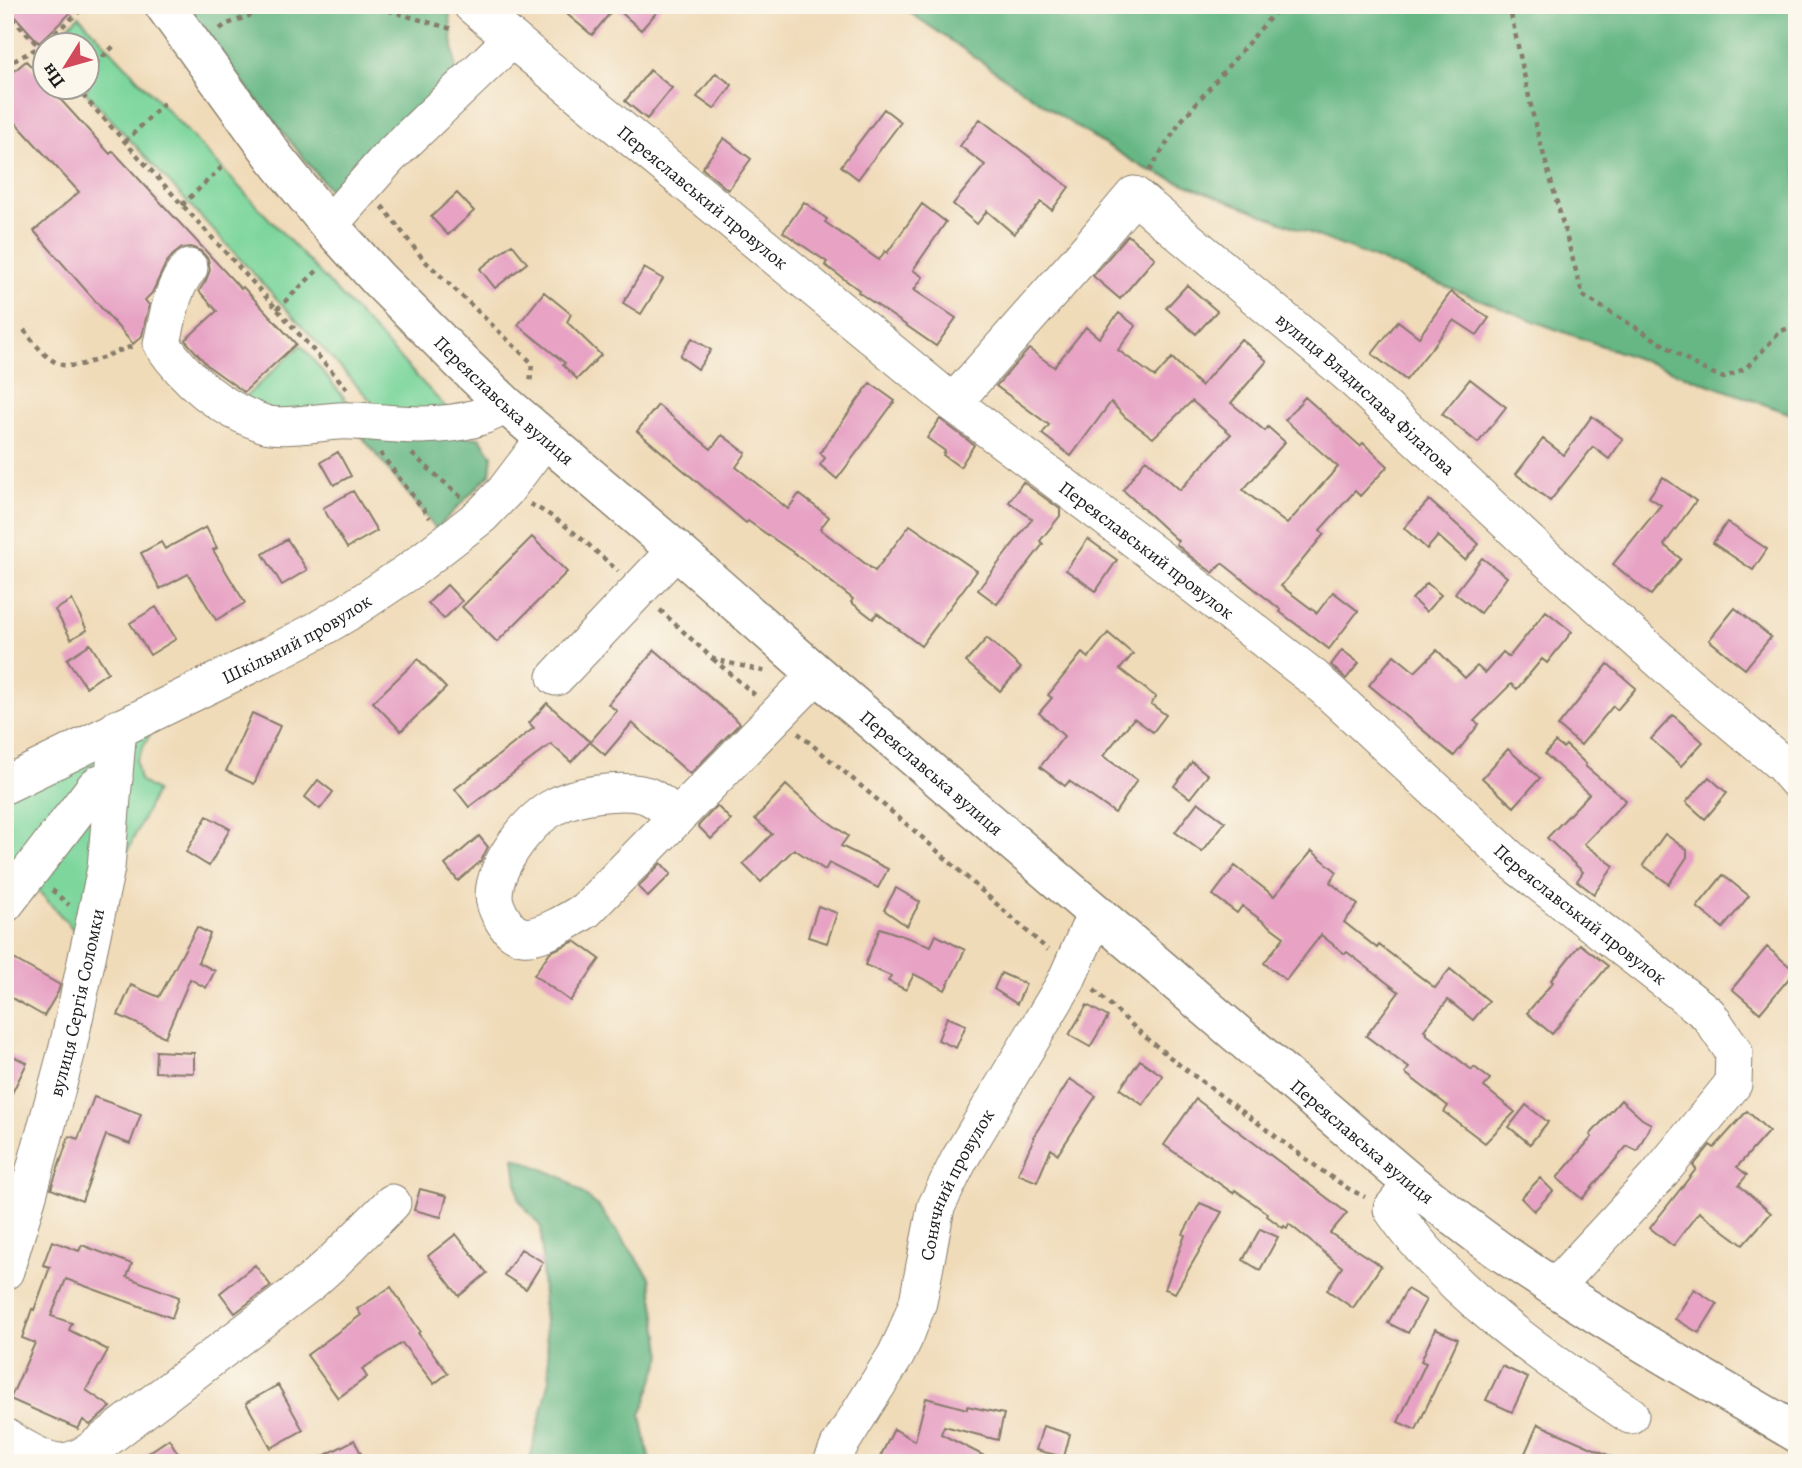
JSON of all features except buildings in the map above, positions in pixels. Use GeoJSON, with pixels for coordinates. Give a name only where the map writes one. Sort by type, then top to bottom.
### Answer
{"type":"FeatureCollection","features":[{"type":"Feature","properties":{"kind":"main road","name":"Переяславська вулиця"},"geometry":{"type":"LineString","coordinates":[[164,5],[275,158],[329,225],[424,327],[506,405],[1096,913],[1402,1197],[1497,1249],[1658,1352],[1797,1433]]}},
{"type":"Feature","properties":{"kind":"street","name":"Переяславський провулок"},"geometry":{"type":"LineString","coordinates":[[464,18],[512,38],[953,403],[1314,678],[1519,867],[1708,1014],[1734,1052],[1733,1084],[1657,1177],[1555,1287]]}},
{"type":"Feature","properties":{"kind":"street"},"geometry":{"type":"LineString","coordinates":[[329,225],[388,158],[512,38]]}},
{"type":"Feature","properties":{"kind":"street"},"geometry":{"type":"LineString","coordinates":[[953,403],[1134,195]]}},
{"type":"Feature","properties":{"kind":"street","name":"вулиця Владислава Філатова"},"geometry":{"type":"LineString","coordinates":[[1134,195],[1346,372],[1538,551],[1688,685],[1782,764],[1797,781]]}},
{"type":"Feature","properties":{"kind":"street"},"geometry":{"type":"LineString","coordinates":[[189,268],[178,281],[162,344],[183,372],[204,391],[261,423],[279,425],[366,421],[411,425],[463,421],[506,405]]}},
{"type":"Feature","properties":{"kind":"street","name":"Шкільний провулок"},"geometry":{"type":"LineString","coordinates":[[5,785],[268,656],[374,596],[482,515],[505,492],[545,439]]}},
{"type":"Feature","properties":{"kind":"street"},"geometry":{"type":"LineString","coordinates":[[556,677],[676,550]]}},
{"type":"Feature","properties":{"kind":"street"},"geometry":{"type":"LineString","coordinates":[[676,816],[653,798],[636,794],[589,795],[556,806],[527,830],[505,859],[495,888],[494,902],[498,913],[507,926],[524,936],[538,934],[567,922],[586,910],[817,674]]}},
{"type":"Feature","properties":{"kind":"street","name":"вулиця Сергія Соломки"},"geometry":{"type":"LineString","coordinates":[[5,1271],[68,1047],[106,868],[118,728]]}},
{"type":"Feature","properties":{"kind":"street"},"geometry":{"type":"LineString","coordinates":[[5,904],[95,787],[114,779]]}},
{"type":"Feature","properties":{"kind":"street","name":"Сонячний провулок"},"geometry":{"type":"LineString","coordinates":[[832,1463],[839,1446],[906,1335],[918,1301],[933,1216],[944,1186],[1057,997],[1096,913]]}},
{"type":"Feature","properties":{"kind":"street"},"geometry":{"type":"LineString","coordinates":[[1402,1197],[1427,1253],[1505,1326],[1630,1415]]}},
{"type":"Feature","properties":{"kind":"street"},"geometry":{"type":"LineString","coordinates":[[5,1437],[56,1462],[72,1460],[89,1452],[311,1282],[392,1203]]}},
{"type":"Feature","properties":{"kind":"path"},"geometry":{"type":"LineString","coordinates":[[196,51],[225,24],[267,9],[288,5]]}},
{"type":"Feature","properties":{"kind":"path"},"geometry":{"type":"LineString","coordinates":[[369,5],[464,18]]}},
{"type":"Feature","properties":{"kind":"path"},"geometry":{"type":"LineString","coordinates":[[1134,195],[1181,121],[1281,5]]}},
{"type":"Feature","properties":{"kind":"path"},"geometry":{"type":"LineString","coordinates":[[1509,5],[1534,120],[1583,296],[1700,368],[1724,378],[1746,368],[1781,331],[1797,326]]}},
{"type":"Feature","properties":{"kind":"path"},"geometry":{"type":"LineString","coordinates":[[56,32],[81,10]]}},
{"type":"Feature","properties":{"kind":"path"},"geometry":{"type":"LineString","coordinates":[[5,11],[32,40]]}},
{"type":"Feature","properties":{"kind":"path"},"geometry":{"type":"LineString","coordinates":[[102,58],[114,46]]}},
{"type":"Feature","properties":{"kind":"path"},"geometry":{"type":"LineString","coordinates":[[5,66],[32,51]]}},
{"type":"Feature","properties":{"kind":"path"},"geometry":{"type":"LineString","coordinates":[[89,102],[277,309],[366,421],[448,543]]}},
{"type":"Feature","properties":{"kind":"path"},"geometry":{"type":"LineString","coordinates":[[125,142],[165,102]]}},
{"type":"Feature","properties":{"kind":"path"},"geometry":{"type":"LineString","coordinates":[[182,205],[223,165]]}},
{"type":"Feature","properties":{"kind":"path"},"geometry":{"type":"LineString","coordinates":[[380,203],[423,260],[532,363],[530,391],[506,405]]}},
{"type":"Feature","properties":{"kind":"path"},"geometry":{"type":"LineString","coordinates":[[277,309],[320,268]]}},
{"type":"Feature","properties":{"kind":"path"},"geometry":{"type":"LineString","coordinates":[[24,330],[51,360],[68,367],[129,347],[162,344]]}},
{"type":"Feature","properties":{"kind":"path"},"geometry":{"type":"LineString","coordinates":[[366,421],[482,515]]}},
{"type":"Feature","properties":{"kind":"path"},"geometry":{"type":"LineString","coordinates":[[713,659],[924,839],[1144,1036],[1349,1189],[1402,1197]]}},
{"type":"Feature","properties":{"kind":"green space"},"geometry":{"type":"Polygon","coordinates":[[[183,5],[445,5],[449,9],[456,73],[362,179],[332,193],[200,30],[183,5]]]}},
{"type":"Feature","properties":{"kind":"green space"},"geometry":{"type":"Polygon","coordinates":[[[899,5],[1797,5],[1797,416],[1547,326],[1144,168],[1075,126],[899,5]]]}},
{"type":"Feature","properties":{"kind":"green space"},"geometry":{"type":"Polygon","coordinates":[[[79,16],[94,32],[61,32],[79,16]]]}},
{"type":"Feature","properties":{"kind":"green space"},"geometry":{"type":"Polygon","coordinates":[[[102,41],[453,415],[385,416],[95,102],[102,102],[102,41]]]}},
{"type":"Feature","properties":{"kind":"green space"},"geometry":{"type":"Polygon","coordinates":[[[301,345],[359,416],[228,413],[301,345]]]}},
{"type":"Feature","properties":{"kind":"green space"},"geometry":{"type":"Polygon","coordinates":[[[355,428],[480,438],[492,455],[490,474],[436,529],[355,428]]]}},
{"type":"Feature","properties":{"kind":"green space"},"geometry":{"type":"Polygon","coordinates":[[[151,732],[136,761],[140,781],[156,791],[127,852],[96,955],[37,889],[5,876],[5,780],[151,732]]]}},
{"type":"Feature","properties":{"kind":"green space"},"geometry":{"type":"Polygon","coordinates":[[[514,1157],[564,1178],[599,1207],[650,1277],[662,1356],[641,1415],[650,1463],[529,1463],[550,1379],[543,1300],[541,1227],[519,1200],[514,1157]]]}}]}
